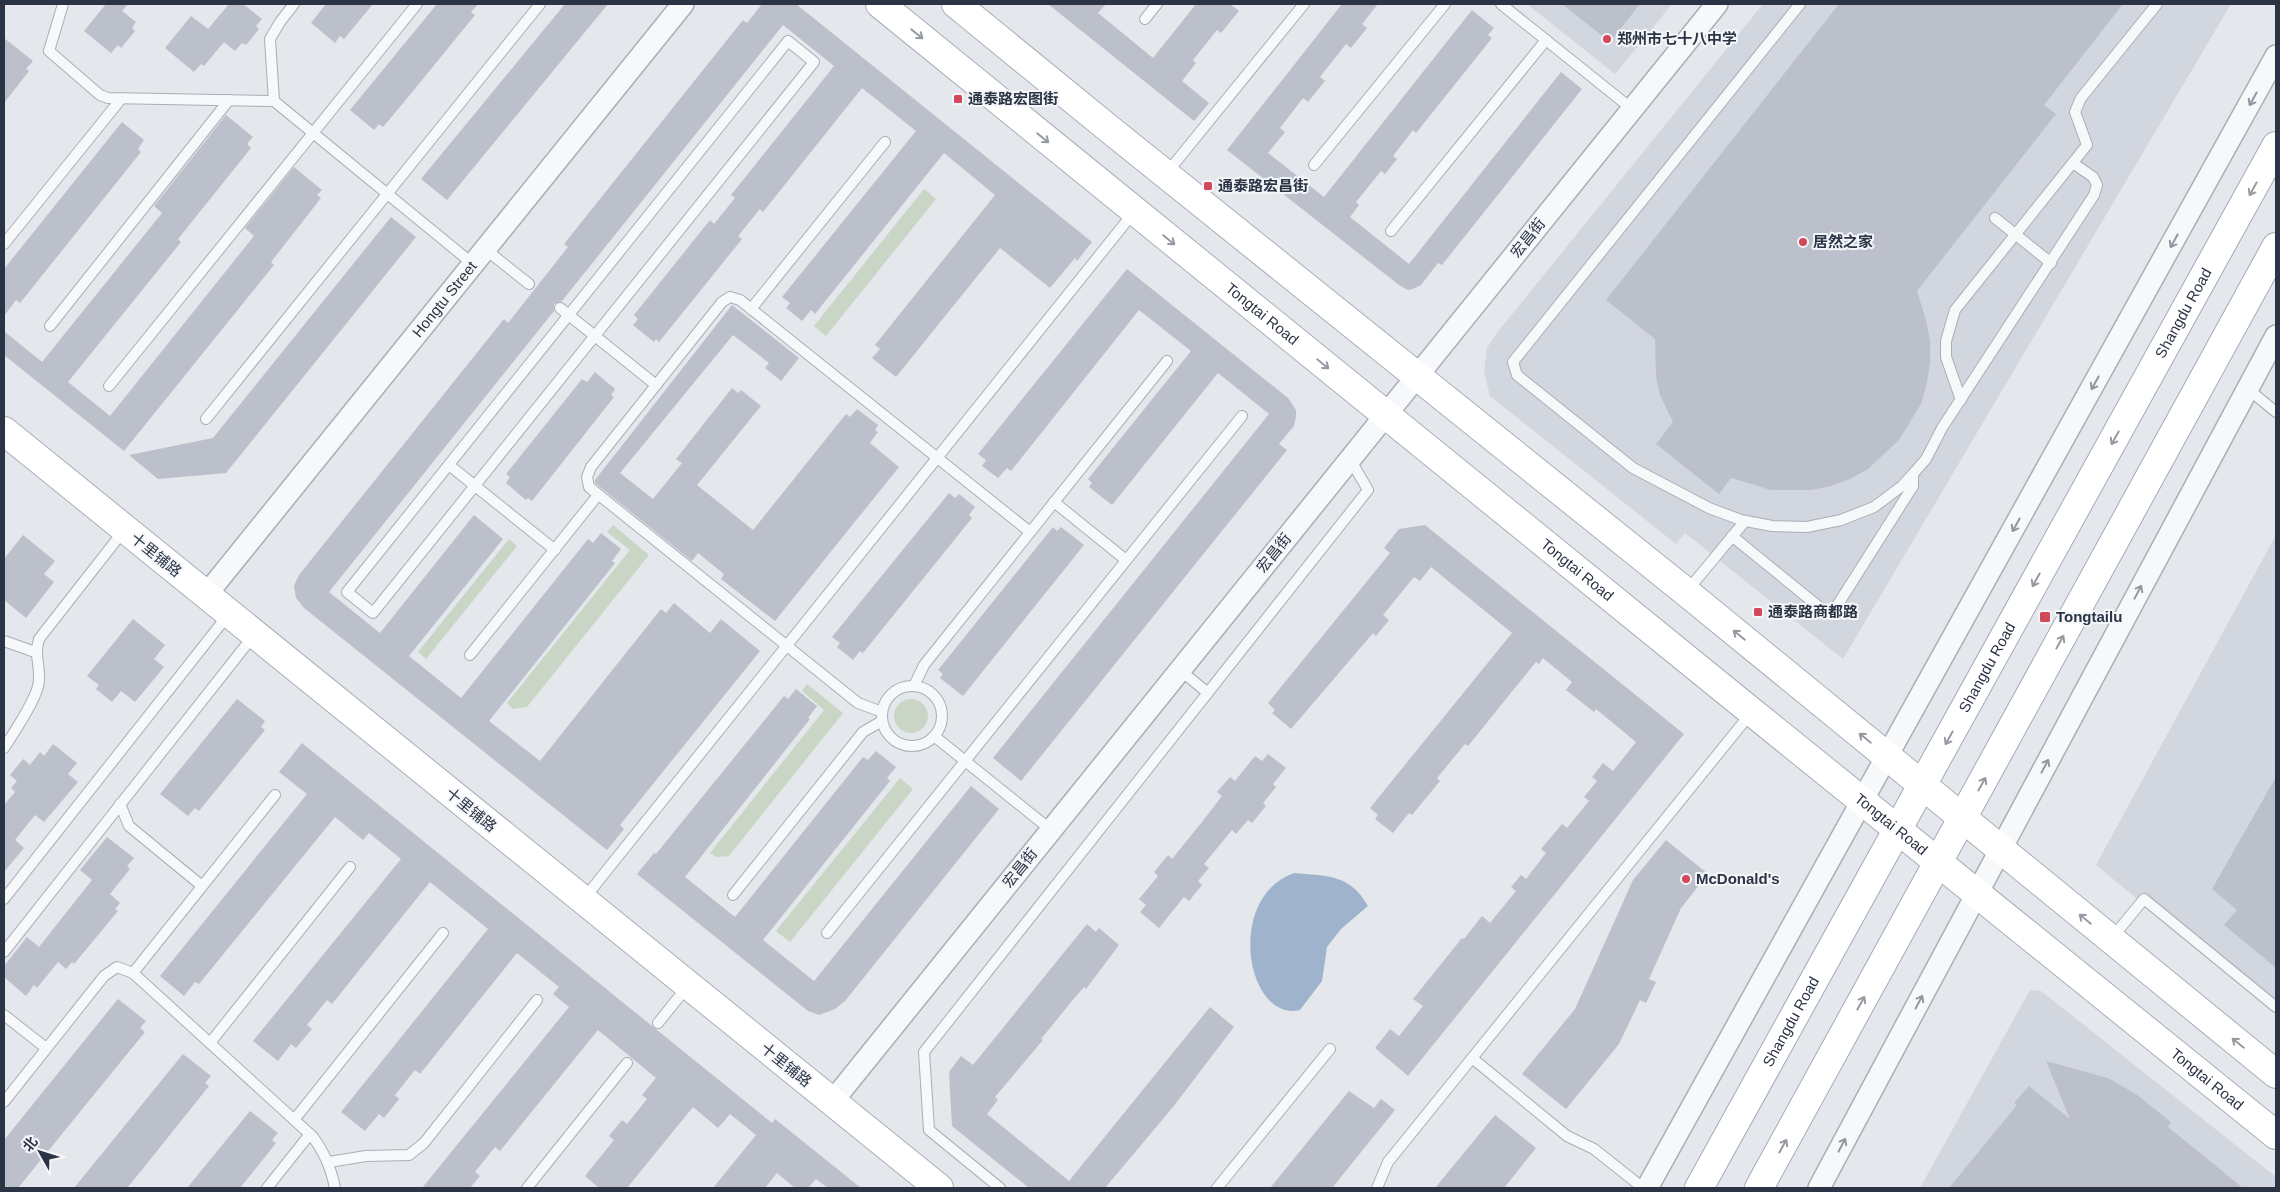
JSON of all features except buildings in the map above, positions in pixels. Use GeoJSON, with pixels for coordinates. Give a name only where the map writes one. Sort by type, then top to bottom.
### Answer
{"type":"FeatureCollection","features":[{"type":"Feature","properties":{"kind":"street","name":"Hongtu Street"},"geometry":{"type":"LineString","coordinates":[[206,595],[682,4]]}},
{"type":"Feature","properties":{"kind":"street","name":"Tongtai Road"},"geometry":{"type":"LineString","coordinates":[[880,4],[1134,212],[2276,1135]]}},
{"type":"Feature","properties":{"kind":"street"},"geometry":{"type":"LineString","coordinates":[[956,4],[1165,175],[1686,592],[2276,1074]]}},
{"type":"Feature","properties":{"kind":"street","name":"宏昌街"},"geometry":{"type":"LineString","coordinates":[[832,1102],[1717,4]]}},
{"type":"Feature","properties":{"kind":"street"},"geometry":{"type":"LineString","coordinates":[[1647,1188],[2276,56]]}},
{"type":"Feature","properties":{"kind":"street","name":"Shangdu Road"},"geometry":{"type":"LineString","coordinates":[[1699,1188],[2276,146]]}},
{"type":"Feature","properties":{"kind":"street"},"geometry":{"type":"LineString","coordinates":[[1759,1188],[2276,247]]}},
{"type":"Feature","properties":{"kind":"street"},"geometry":{"type":"LineString","coordinates":[[1819,1188],[2248,389],[2273,351]]}},
{"type":"Feature","properties":{"kind":"street","name":"十里铺路"},"geometry":{"type":"LineString","coordinates":[[4,431],[938,1188]]}},
{"type":"Feature","properties":{"kind":"lane"},"geometry":{"type":"LineString","coordinates":[[62,4],[49,51],[100,95],[121,99],[274,101],[387,193],[479,256],[529,284]]}},
{"type":"Feature","properties":{"kind":"lane"},"geometry":{"type":"LineString","coordinates":[[274,101],[270,39],[294,4]]}},
{"type":"Feature","properties":{"kind":"lane"},"geometry":{"type":"LineString","coordinates":[[108,386],[417,4]]}},
{"type":"Feature","properties":{"kind":"lane"},"geometry":{"type":"LineString","coordinates":[[206,419],[540,4]]}},
{"type":"Feature","properties":{"kind":"lane"},"geometry":{"type":"LineString","coordinates":[[1145,19],[1157,4]]}},
{"type":"Feature","properties":{"kind":"lane"},"geometry":{"type":"LineString","coordinates":[[1165,175],[1304,4]]}},
{"type":"Feature","properties":{"kind":"lane"},"geometry":{"type":"LineString","coordinates":[[1314,165],[1445,4]]}},
{"type":"Feature","properties":{"kind":"lane"},"geometry":{"type":"LineString","coordinates":[[1501,4],[1632,109]]}},
{"type":"Feature","properties":{"kind":"lane"},"geometry":{"type":"LineString","coordinates":[[1800,4],[1514,362],[1517,375],[1633,468],[1709,508],[1745,521],[1772,526],[1807,527],[1841,520],[1874,507],[1902,486],[1926,459],[1961,400],[2085,211],[2097,185],[2093,177],[2073,163]]}},
{"type":"Feature","properties":{"kind":"lane"},"geometry":{"type":"LineString","coordinates":[[1961,400],[1946,357],[1946,342],[1955,310],[2087,145],[2075,112],[2081,98],[2157,4]]}},
{"type":"Feature","properties":{"kind":"lane"},"geometry":{"type":"LineString","coordinates":[[1391,231],[1546,40]]}},
{"type":"Feature","properties":{"kind":"lane"},"geometry":{"type":"LineString","coordinates":[[788,41],[814,62],[373,613],[347,592],[569,316],[788,41]]}},
{"type":"Feature","properties":{"kind":"lane"},"geometry":{"type":"LineString","coordinates":[[4,244],[121,99]]}},
{"type":"Feature","properties":{"kind":"lane"},"geometry":{"type":"LineString","coordinates":[[50,326],[229,100]]}},
{"type":"Feature","properties":{"kind":"lane"},"geometry":{"type":"LineString","coordinates":[[751,309],[885,142]]}},
{"type":"Feature","properties":{"kind":"lane"},"geometry":{"type":"LineString","coordinates":[[582,901],[1134,212]]}},
{"type":"Feature","properties":{"kind":"lane"},"geometry":{"type":"LineString","coordinates":[[1995,218],[2051,263]]}},
{"type":"Feature","properties":{"kind":"lane"},"geometry":{"type":"LineString","coordinates":[[733,895],[863,732],[882,716],[890,695],[897,690],[914,686],[931,692],[941,708],[942,718],[940,728],[926,743],[907,746],[889,737],[882,716],[858,703],[589,487],[587,477],[591,467],[722,302],[730,298],[740,300],[1030,532]]}},
{"type":"Feature","properties":{"kind":"lane"},"geometry":{"type":"LineString","coordinates":[[560,308],[656,385]]}},
{"type":"Feature","properties":{"kind":"lane"},"geometry":{"type":"LineString","coordinates":[[914,686],[924,665],[1167,361]]}},
{"type":"Feature","properties":{"kind":"lane"},"geometry":{"type":"LineString","coordinates":[[2248,389],[2276,412]]}},
{"type":"Feature","properties":{"kind":"lane"},"geometry":{"type":"LineString","coordinates":[[827,933],[1242,416]]}},
{"type":"Feature","properties":{"kind":"lane"},"geometry":{"type":"LineString","coordinates":[[1000,1188],[929,1130],[924,1052],[1368,490],[1350,459]]}},
{"type":"Feature","properties":{"kind":"lane"},"geometry":{"type":"LineString","coordinates":[[449,465],[555,550]]}},
{"type":"Feature","properties":{"kind":"lane"},"geometry":{"type":"LineString","coordinates":[[1732,536],[1824,611],[1836,609],[1913,486],[1913,474]]}},
{"type":"Feature","properties":{"kind":"lane"},"geometry":{"type":"LineString","coordinates":[[470,655],[598,495]]}},
{"type":"Feature","properties":{"kind":"lane"},"geometry":{"type":"LineString","coordinates":[[1054,502],[1126,560]]}},
{"type":"Feature","properties":{"kind":"lane"},"geometry":{"type":"LineString","coordinates":[[1686,592],[1745,521]]}},
{"type":"Feature","properties":{"kind":"lane"},"geometry":{"type":"LineString","coordinates":[[4,748],[40,682],[38,660],[35,652],[39,639],[124,529]]}},
{"type":"Feature","properties":{"kind":"lane"},"geometry":{"type":"LineString","coordinates":[[4,899],[229,614]]}},
{"type":"Feature","properties":{"kind":"lane"},"geometry":{"type":"LineString","coordinates":[[4,952],[254,635]]}},
{"type":"Feature","properties":{"kind":"lane"},"geometry":{"type":"LineString","coordinates":[[4,641],[35,652]]}},
{"type":"Feature","properties":{"kind":"lane"},"geometry":{"type":"LineString","coordinates":[[1180,670],[1208,693]]}},
{"type":"Feature","properties":{"kind":"lane"},"geometry":{"type":"LineString","coordinates":[[1377,1188],[1388,1162],[1752,712]]}},
{"type":"Feature","properties":{"kind":"lane"},"geometry":{"type":"LineString","coordinates":[[934,736],[1051,830]]}},
{"type":"Feature","properties":{"kind":"lane"},"geometry":{"type":"LineString","coordinates":[[134,973],[275,795]]}},
{"type":"Feature","properties":{"kind":"lane"},"geometry":{"type":"LineString","coordinates":[[120,804],[128,826],[202,886]]}},
{"type":"Feature","properties":{"kind":"lane"},"geometry":{"type":"LineString","coordinates":[[210,1043],[350,868]]}},
{"type":"Feature","properties":{"kind":"lane"},"geometry":{"type":"LineString","coordinates":[[2111,939],[2144,899],[2276,1007]]}},
{"type":"Feature","properties":{"kind":"lane"},"geometry":{"type":"LineString","coordinates":[[294,1120],[443,933]]}},
{"type":"Feature","properties":{"kind":"lane"},"geometry":{"type":"LineString","coordinates":[[4,1102],[104,976],[117,967],[134,973],[310,1134],[329,1162],[335,1188]]}},
{"type":"Feature","properties":{"kind":"lane"},"geometry":{"type":"LineString","coordinates":[[658,1023],[688,986]]}},
{"type":"Feature","properties":{"kind":"lane"},"geometry":{"type":"LineString","coordinates":[[329,1162],[366,1156],[408,1155],[424,1143],[537,1000]]}},
{"type":"Feature","properties":{"kind":"lane"},"geometry":{"type":"LineString","coordinates":[[4,1015],[46,1048]]}},
{"type":"Feature","properties":{"kind":"lane"},"geometry":{"type":"LineString","coordinates":[[1217,1188],[1330,1049]]}},
{"type":"Feature","properties":{"kind":"lane"},"geometry":{"type":"LineString","coordinates":[[1472,1058],[1567,1136],[1594,1149],[1643,1188]]}},
{"type":"Feature","properties":{"kind":"lane"},"geometry":{"type":"LineString","coordinates":[[527,1188],[627,1063]]}},
{"type":"Feature","properties":{"kind":"lane"},"geometry":{"type":"LineString","coordinates":[[267,1188],[310,1134]]}},
{"type":"Feature","properties":{"kind":"shaded area","name":"郑州市七十八中学"},"geometry":{"type":"Polygon","coordinates":[[[1527,4],[1672,4],[1615,74],[1527,4]]]}},
{"type":"Feature","properties":{"kind":"shaded area"},"geometry":{"type":"Polygon","coordinates":[[[1763,4],[2231,4],[1843,659],[1685,533],[1676,544],[1490,396],[1484,372],[1487,348],[1496,334],[1763,4]]]}},
{"type":"Feature","properties":{"kind":"shaded area"},"geometry":{"type":"Polygon","coordinates":[[[2276,535],[2276,1013],[2096,865],[2276,535]]]}},
{"type":"Feature","properties":{"kind":"shaded area"},"geometry":{"type":"Polygon","coordinates":[[[2030,990],[2041,991],[2276,1177],[2276,1188],[1920,1188],[2030,990]]]}},
{"type":"Feature","properties":{"kind":"green space"},"geometry":{"type":"Polygon","coordinates":[[[924,189],[936,199],[826,336],[814,326],[924,189]]]}},
{"type":"Feature","properties":{"kind":"green space"},"geometry":{"type":"Polygon","coordinates":[[[613,525],[649,555],[527,707],[513,709],[507,703],[630,550],[607,532],[613,525]]]}},
{"type":"Feature","properties":{"kind":"green space"},"geometry":{"type":"Polygon","coordinates":[[[509,539],[517,546],[426,659],[418,652],[509,539]]]}},
{"type":"Feature","properties":{"kind":"green space"},"geometry":{"type":"Polygon","coordinates":[[[807,684],[843,713],[729,856],[716,857],[710,853],[824,710],[802,691],[807,684]]]}},
{"type":"Feature","properties":{"kind":"green space"},"geometry":{"type":"Polygon","coordinates":[[[911,699],[918,700],[923,704],[927,709],[927,723],[923,728],[918,732],[911,733],[904,732],[899,728],[895,723],[894,716],[895,709],[899,704],[904,700],[911,699]]]}},
{"type":"Feature","properties":{"kind":"green space"},"geometry":{"type":"Polygon","coordinates":[[[900,778],[913,789],[790,942],[776,931],[900,778]]]}},
{"type":"Feature","properties":{"kind":"water"},"geometry":{"type":"Polygon","coordinates":[[[1294,873],[1327,876],[1345,882],[1361,896],[1368,906],[1341,929],[1327,947],[1322,981],[1300,1010],[1282,1009],[1267,998],[1256,979],[1251,956],[1251,931],[1258,907],[1272,887],[1294,873]]]}},
{"type":"Feature","properties":{"kind":"place","name":"郑州市七十八中学"},"geometry":{"type":"Point","coordinates":[1607,39]}},
{"type":"Feature","properties":{"kind":"place","name":"通泰路宏图街"},"geometry":{"type":"Point","coordinates":[958,99]}},
{"type":"Feature","properties":{"kind":"place","name":"通泰路宏昌街"},"geometry":{"type":"Point","coordinates":[1208,186]}},
{"type":"Feature","properties":{"kind":"place","name":"居然之家"},"geometry":{"type":"Point","coordinates":[1803,242]}},
{"type":"Feature","properties":{"kind":"place","name":"通泰路商都路"},"geometry":{"type":"Point","coordinates":[1758,612]}},
{"type":"Feature","properties":{"kind":"place","name":"Tongtailu"},"geometry":{"type":"Point","coordinates":[2045,617]}},
{"type":"Feature","properties":{"kind":"place","name":"McDonald's"},"geometry":{"type":"Point","coordinates":[1686,879]}}]}
